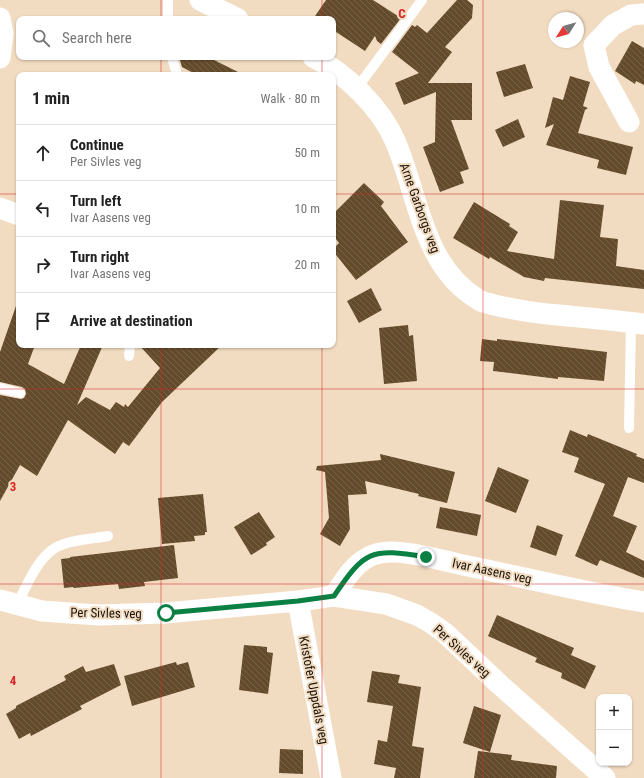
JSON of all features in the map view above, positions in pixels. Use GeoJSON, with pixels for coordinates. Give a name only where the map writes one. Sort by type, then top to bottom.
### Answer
{"type":"FeatureCollection","features":[{"type":"Feature","properties":{"kind":"street"},"geometry":{"type":"LineString","coordinates":[[200,0],[232,16]]}},
{"type":"Feature","properties":{"kind":"street"},"geometry":{"type":"LineString","coordinates":[[629,122],[599,66],[594,45],[613,24],[631,15],[644,14]]}},
{"type":"Feature","properties":{"kind":"street"},"geometry":{"type":"LineString","coordinates":[[0,18],[3,34],[0,58]]}},
{"type":"Feature","properties":{"kind":"street","name":"Arne Garborgs veg"},"geometry":{"type":"LineString","coordinates":[[319,60],[336,72]]}},
{"type":"Feature","properties":{"kind":"street","name":"Arne Garborgs veg"},"geometry":{"type":"LineString","coordinates":[[336,72],[357,88],[382,118],[396,142],[428,237],[443,267],[460,286],[480,301],[514,310],[638,323]]}},
{"type":"Feature","properties":{"kind":"street"},"geometry":{"type":"LineString","coordinates":[[0,208],[16,214]]}},
{"type":"Feature","properties":{"kind":"street","name":"Ivar Aasens veg"},"geometry":{"type":"LineString","coordinates":[[334,596],[359,563],[378,553],[388,552],[426,557],[644,602]]}},
{"type":"Feature","properties":{"kind":"street","name":"Per Sivles veg"},"geometry":{"type":"LineString","coordinates":[[9,602],[42,610],[98,615],[166,613],[298,601],[334,596],[386,604],[417,615],[431,623],[454,641],[499,684],[605,778]]}},
{"type":"Feature","properties":{"kind":"street","name":"Kristofer Uppdals veg"},"geometry":{"type":"LineString","coordinates":[[298,601],[331,778]]}},
{"type":"Feature","properties":{"kind":"lane"},"geometry":{"type":"LineString","coordinates":[[168,0],[168,16]]}},
{"type":"Feature","properties":{"kind":"lane"},"geometry":{"type":"LineString","coordinates":[[357,88],[422,0]]}},
{"type":"Feature","properties":{"kind":"lane"},"geometry":{"type":"LineString","coordinates":[[173,60],[176,72]]}},
{"type":"Feature","properties":{"kind":"lane"},"geometry":{"type":"LineString","coordinates":[[629,428],[638,323]]}},
{"type":"Feature","properties":{"kind":"lane"},"geometry":{"type":"LineString","coordinates":[[129,356],[130,348]]}},
{"type":"Feature","properties":{"kind":"lane"},"geometry":{"type":"LineString","coordinates":[[0,388],[20,393]]}},
{"type":"Feature","properties":{"kind":"lane"},"geometry":{"type":"LineString","coordinates":[[9,602],[38,565],[52,550],[67,543],[108,536]]}},
{"type":"Feature","properties":{"kind":"building"},"geometry":{"type":"Polygon","coordinates":[[[326,0],[373,0],[401,18],[381,44],[377,41],[375,36],[365,51],[336,32],[336,16],[315,16],[326,0]]]}},
{"type":"Feature","properties":{"kind":"building"},"geometry":{"type":"Polygon","coordinates":[[[457,0],[467,0],[473,5],[472,18],[445,47],[452,52],[428,83],[472,83],[472,120],[451,120],[469,169],[460,172],[464,183],[440,192],[423,147],[435,142],[436,92],[404,105],[395,83],[419,73],[392,52],[412,25],[415,27],[417,25],[427,33],[457,0]]]}},
{"type":"Feature","properties":{"kind":"building"},"geometry":{"type":"Polygon","coordinates":[[[632,41],[644,48],[644,85],[636,81],[635,84],[615,71],[632,41]]]}},
{"type":"Feature","properties":{"kind":"building"},"geometry":{"type":"Polygon","coordinates":[[[180,60],[214,60],[238,72],[191,72],[182,67],[180,60]]]}},
{"type":"Feature","properties":{"kind":"building"},"geometry":{"type":"Polygon","coordinates":[[[525,64],[533,88],[504,97],[496,72],[525,64]]]}},
{"type":"Feature","properties":{"kind":"building"},"geometry":{"type":"Polygon","coordinates":[[[570,76],[590,82],[583,106],[588,108],[585,110],[578,133],[633,147],[626,175],[597,168],[599,160],[546,145],[554,124],[545,128],[553,97],[563,100],[570,76]]]}},
{"type":"Feature","properties":{"kind":"building"},"geometry":{"type":"Polygon","coordinates":[[[518,119],[525,137],[503,147],[495,130],[518,119]]]}},
{"type":"Feature","properties":{"kind":"building"},"geometry":{"type":"Polygon","coordinates":[[[364,183],[384,202],[381,206],[408,242],[356,280],[336,255],[336,246],[339,243],[336,239],[336,211],[364,183]]]}},
{"type":"Feature","properties":{"kind":"building"},"geometry":{"type":"Polygon","coordinates":[[[560,200],[604,205],[600,237],[618,239],[616,266],[644,270],[644,289],[545,278],[544,281],[524,277],[453,238],[474,202],[510,224],[509,226],[518,232],[507,251],[554,259],[560,200]]]}},
{"type":"Feature","properties":{"kind":"building"},"geometry":{"type":"Polygon","coordinates":[[[371,288],[382,310],[359,323],[347,301],[371,288]]]}},
{"type":"Feature","properties":{"kind":"building"},"geometry":{"type":"Polygon","coordinates":[[[16,306],[16,348],[34,348],[28,364],[64,384],[80,348],[102,348],[77,405],[86,397],[110,410],[116,402],[124,407],[125,404],[128,407],[160,368],[142,348],[219,348],[162,402],[129,446],[123,442],[115,454],[68,420],[37,476],[20,465],[0,501],[0,395],[21,399],[24,398],[26,394],[25,389],[22,387],[0,382],[0,352],[16,306]]]}},
{"type":"Feature","properties":{"kind":"building"},"geometry":{"type":"Polygon","coordinates":[[[408,325],[409,336],[413,335],[417,381],[384,384],[379,328],[408,325]]]}},
{"type":"Feature","properties":{"kind":"building"},"geometry":{"type":"Polygon","coordinates":[[[482,339],[497,341],[497,339],[607,352],[604,381],[558,377],[558,379],[493,371],[494,362],[480,361],[482,339]]]}},
{"type":"Feature","properties":{"kind":"building"},"geometry":{"type":"Polygon","coordinates":[[[570,430],[587,437],[588,434],[637,454],[636,456],[644,459],[644,483],[628,477],[613,516],[637,526],[626,552],[644,561],[644,578],[600,560],[597,566],[575,556],[605,484],[574,472],[579,458],[562,452],[570,430]]]}},
{"type":"Feature","properties":{"kind":"building"},"geometry":{"type":"Polygon","coordinates":[[[380,454],[455,472],[447,503],[418,496],[419,494],[365,481],[367,494],[348,495],[350,529],[340,546],[320,534],[329,518],[325,472],[316,470],[317,466],[381,460],[380,454]]]}},
{"type":"Feature","properties":{"kind":"building"},"geometry":{"type":"Polygon","coordinates":[[[498,467],[529,480],[516,513],[485,501],[498,467]]]}},
{"type":"Feature","properties":{"kind":"building"},"geometry":{"type":"Polygon","coordinates":[[[203,494],[207,532],[205,532],[205,535],[194,536],[195,541],[162,544],[158,498],[203,494]]]}},
{"type":"Feature","properties":{"kind":"building"},"geometry":{"type":"Polygon","coordinates":[[[440,507],[481,515],[477,536],[436,528],[440,507]]]}},
{"type":"Feature","properties":{"kind":"building"},"geometry":{"type":"Polygon","coordinates":[[[259,512],[275,537],[266,543],[267,545],[251,555],[234,527],[259,512]]]}},
{"type":"Feature","properties":{"kind":"building"},"geometry":{"type":"Polygon","coordinates":[[[537,525],[563,535],[556,556],[530,547],[537,525]]]}},
{"type":"Feature","properties":{"kind":"building"},"geometry":{"type":"Polygon","coordinates":[[[174,545],[178,578],[144,582],[145,586],[119,589],[118,584],[64,588],[61,559],[174,545]]]}},
{"type":"Feature","properties":{"kind":"building"},"geometry":{"type":"Polygon","coordinates":[[[497,615],[574,648],[571,655],[596,666],[585,689],[561,678],[562,673],[535,662],[537,658],[488,636],[497,615]]]}},
{"type":"Feature","properties":{"kind":"building"},"geometry":{"type":"Polygon","coordinates":[[[244,645],[267,647],[267,652],[273,653],[268,694],[239,690],[244,645]]]}},
{"type":"Feature","properties":{"kind":"building"},"geometry":{"type":"Polygon","coordinates":[[[176,662],[177,665],[188,662],[195,687],[132,706],[124,676],[176,662]]]}},
{"type":"Feature","properties":{"kind":"building"},"geometry":{"type":"Polygon","coordinates":[[[114,664],[121,685],[80,706],[82,709],[31,736],[30,733],[19,739],[6,714],[16,708],[16,706],[66,680],[64,676],[83,666],[86,672],[114,664]]]}},
{"type":"Feature","properties":{"kind":"building"},"geometry":{"type":"Polygon","coordinates":[[[372,671],[400,675],[398,683],[421,687],[412,746],[424,748],[420,778],[394,778],[396,768],[374,764],[378,740],[387,742],[393,706],[367,702],[372,671]]]}},
{"type":"Feature","properties":{"kind":"building"},"geometry":{"type":"Polygon","coordinates":[[[474,706],[501,715],[490,752],[463,743],[474,706]]]}},
{"type":"Feature","properties":{"kind":"building"},"geometry":{"type":"Polygon","coordinates":[[[280,749],[303,750],[303,774],[279,773],[280,749]]]}},
{"type":"Feature","properties":{"kind":"building"},"geometry":{"type":"Polygon","coordinates":[[[478,751],[512,755],[511,760],[557,766],[556,778],[474,778],[478,751]]]}},
{"type":"Feature","properties":{"kind":"route"},"geometry":{"type":"LineString","coordinates":[[166,613],[298,601],[334,596],[351,572],[359,563],[368,557],[378,553],[388,552],[426,557]]}}]}
